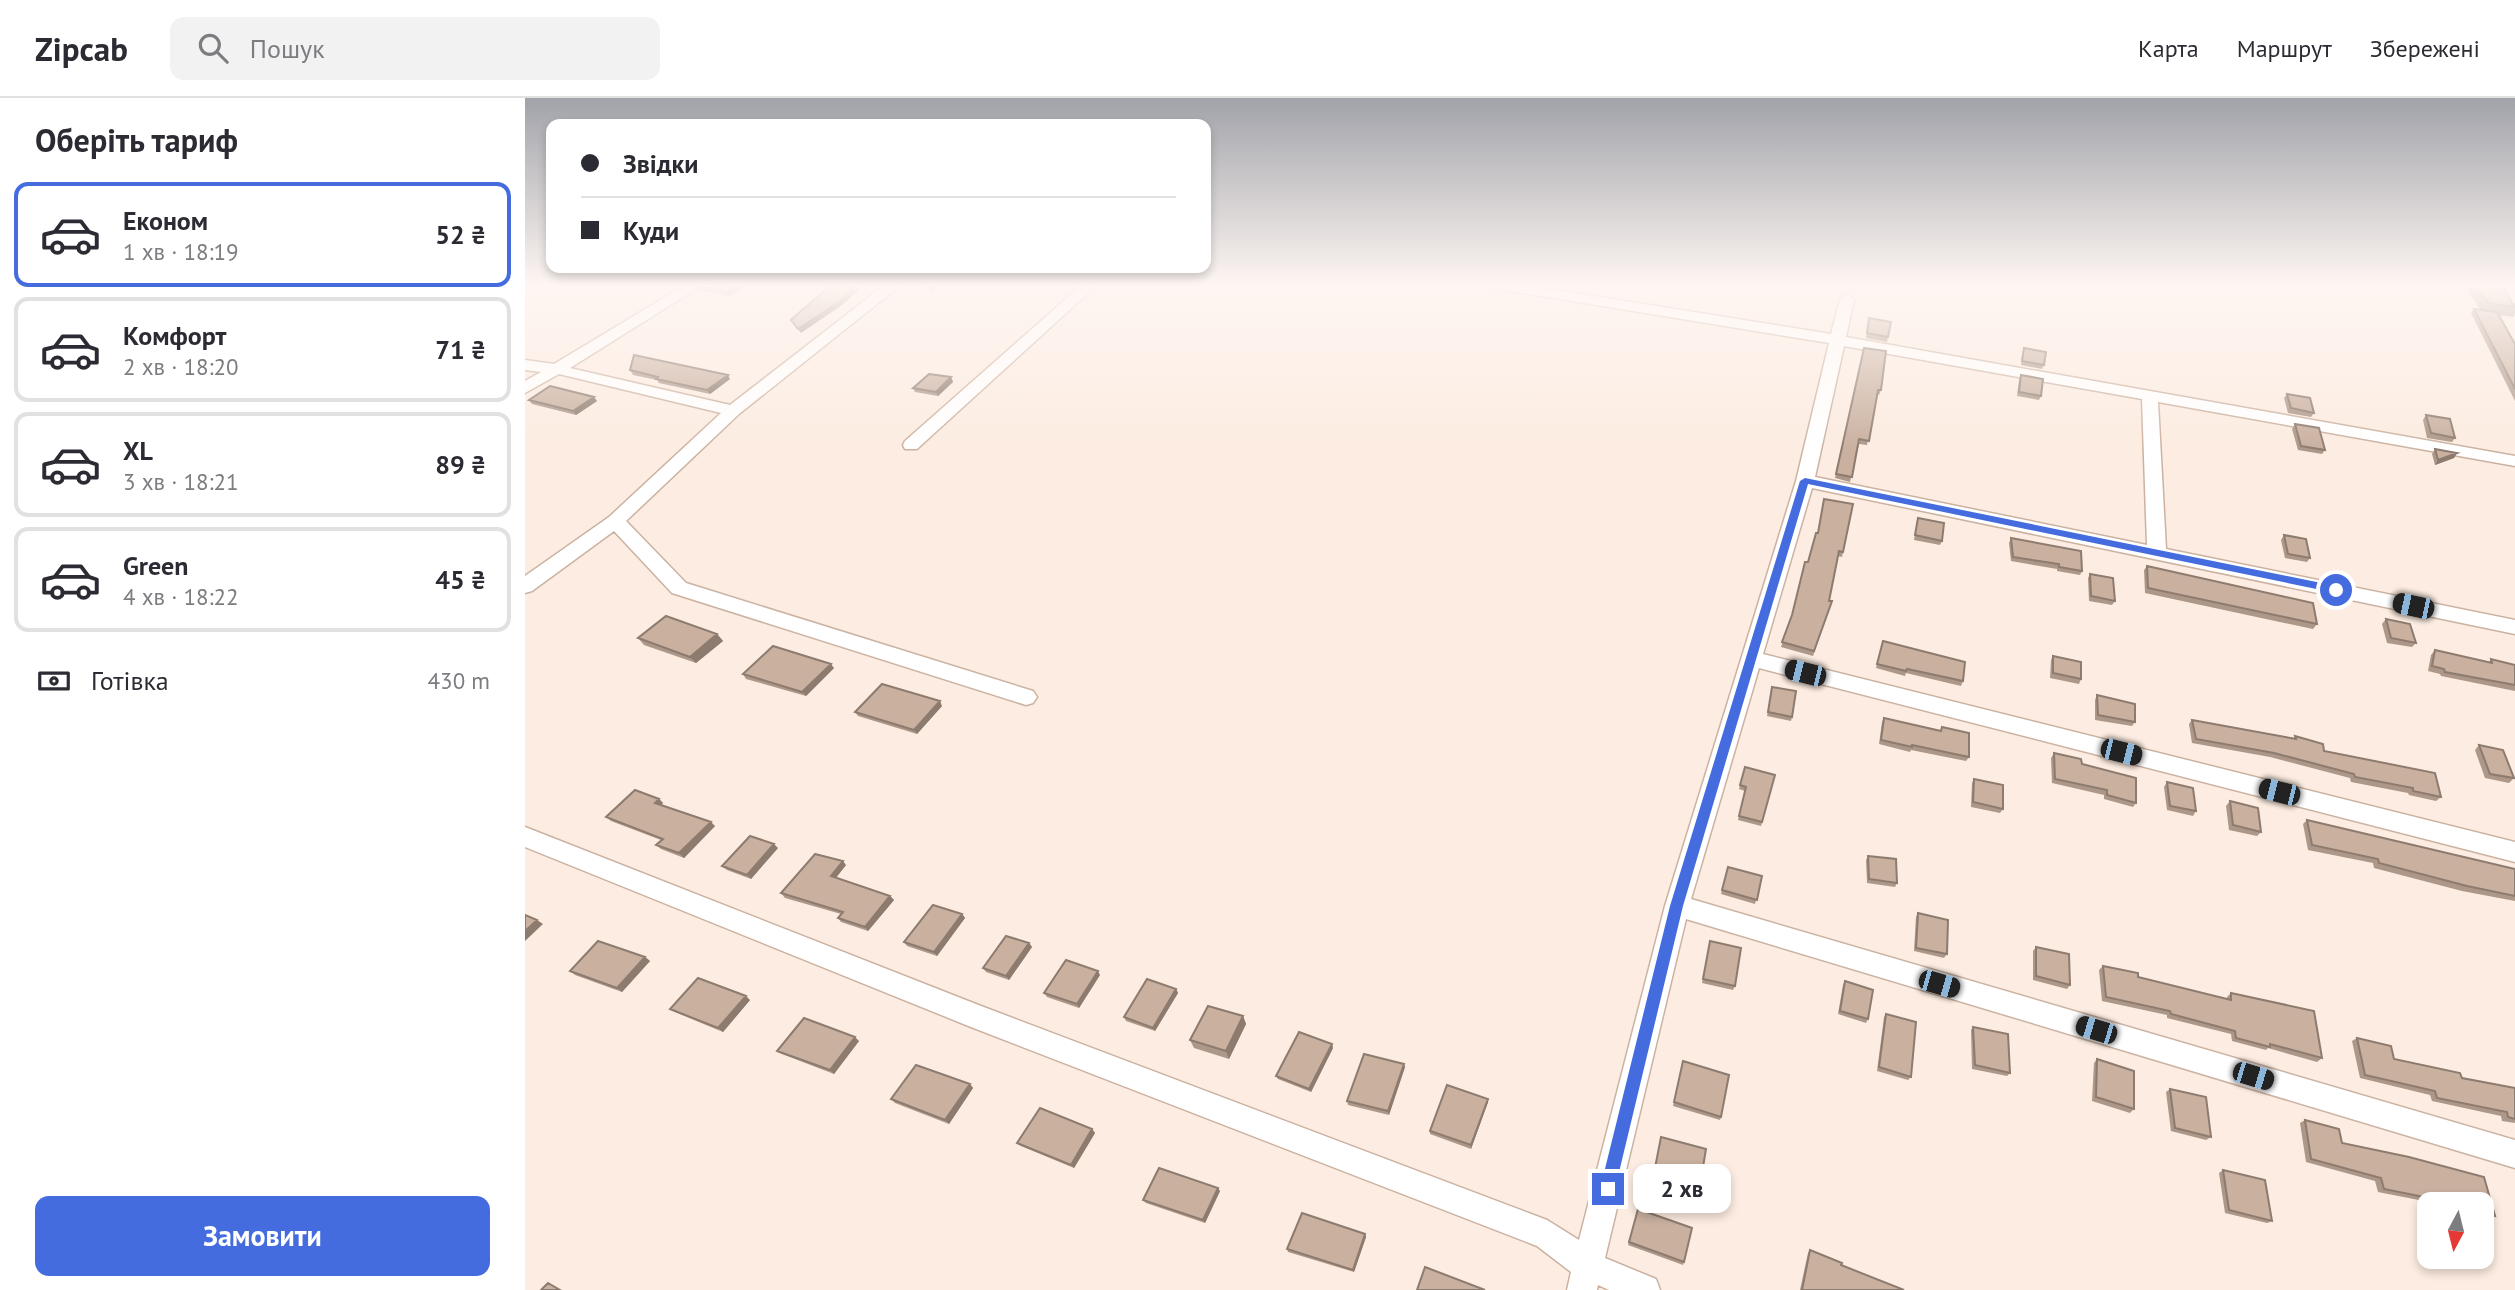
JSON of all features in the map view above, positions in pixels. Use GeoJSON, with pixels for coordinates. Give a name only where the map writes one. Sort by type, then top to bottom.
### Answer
{"type":"FeatureCollection","features":[{"type":"Feature","properties":{"kind":"street"},"geometry":{"type":"LineString","coordinates":[[525,388],[605,340]]}},
{"type":"Feature","properties":{"kind":"street"},"geometry":{"type":"LineString","coordinates":[[525,586],[615,520],[733,411],[824,340]]}},
{"type":"Feature","properties":{"kind":"street"},"geometry":{"type":"LineString","coordinates":[[911,445],[1029,340]]}},
{"type":"Feature","properties":{"kind":"street"},"geometry":{"type":"LineString","coordinates":[[1585,1278],[1677,906],[1805,481],[1838,340],[2515,461]]}},
{"type":"Feature","properties":{"kind":"street"},"geometry":{"type":"LineString","coordinates":[[525,365],[556,369],[733,411]]}},
{"type":"Feature","properties":{"kind":"street"},"geometry":{"type":"LineString","coordinates":[[2150,394],[2157,553]]}},
{"type":"Feature","properties":{"kind":"street"},"geometry":{"type":"LineString","coordinates":[[1805,481],[2515,627]]}},
{"type":"Feature","properties":{"kind":"street"},"geometry":{"type":"LineString","coordinates":[[615,520],[680,588],[1026,697]]}},
{"type":"Feature","properties":{"kind":"street"},"geometry":{"type":"LineString","coordinates":[[1753,659],[2515,852]]}},
{"type":"Feature","properties":{"kind":"street"},"geometry":{"type":"LineString","coordinates":[[525,837],[981,1018],[1547,1235],[1585,1278],[1645,1290]]}},
{"type":"Feature","properties":{"kind":"street"},"geometry":{"type":"LineString","coordinates":[[1677,906],[2515,1154]]}},
{"type":"Feature","properties":{"kind":"building"},"geometry":{"type":"Polygon","coordinates":[[[2490,340],[2513,340],[2515,344],[2515,389],[2490,340]]]}},
{"type":"Feature","properties":{"kind":"building"},"geometry":{"type":"Polygon","coordinates":[[[1864,348],[1886,351],[1881,390],[1878,390],[1869,441],[1859,439],[1852,477],[1836,474],[1864,348]]]}},
{"type":"Feature","properties":{"kind":"building"},"geometry":{"type":"Polygon","coordinates":[[[2024,348],[2046,352],[2044,365],[2022,361],[2024,348]]]}},
{"type":"Feature","properties":{"kind":"building"},"geometry":{"type":"Polygon","coordinates":[[[634,355],[728,375],[707,390],[656,379],[658,377],[630,370],[634,355]]]}},
{"type":"Feature","properties":{"kind":"building"},"geometry":{"type":"Polygon","coordinates":[[[929,374],[951,377],[936,392],[913,388],[929,374]]]}},
{"type":"Feature","properties":{"kind":"building"},"geometry":{"type":"Polygon","coordinates":[[[2021,375],[2043,379],[2041,396],[2019,392],[2021,375]]]}},
{"type":"Feature","properties":{"kind":"building"},"geometry":{"type":"Polygon","coordinates":[[[550,386],[594,397],[573,411],[529,400],[550,386]]]}},
{"type":"Feature","properties":{"kind":"building"},"geometry":{"type":"Polygon","coordinates":[[[2287,394],[2310,398],[2314,413],[2291,408],[2287,394]]]}},
{"type":"Feature","properties":{"kind":"building"},"geometry":{"type":"Polygon","coordinates":[[[2426,415],[2450,419],[2455,438],[2431,433],[2426,415]]]}},
{"type":"Feature","properties":{"kind":"building"},"geometry":{"type":"Polygon","coordinates":[[[2295,424],[2319,428],[2325,450],[2301,446],[2295,424]]]}},
{"type":"Feature","properties":{"kind":"building"},"geometry":{"type":"Polygon","coordinates":[[[2435,449],[2457,453],[2438,460],[2435,449]]]}},
{"type":"Feature","properties":{"kind":"building"},"geometry":{"type":"Polygon","coordinates":[[[1824,499],[1853,504],[1843,552],[1839,551],[1829,601],[1832,601],[1814,651],[1782,642],[1792,615],[1805,562],[1808,562],[1818,533],[1824,499]]]}},
{"type":"Feature","properties":{"kind":"building"},"geometry":{"type":"Polygon","coordinates":[[[1918,518],[1944,523],[1942,541],[1915,535],[1918,518]]]}},
{"type":"Feature","properties":{"kind":"building"},"geometry":{"type":"Polygon","coordinates":[[[2284,535],[2306,539],[2310,558],[2288,554],[2284,535]]]}},
{"type":"Feature","properties":{"kind":"building"},"geometry":{"type":"Polygon","coordinates":[[[2011,538],[2081,551],[2082,571],[2059,567],[2059,564],[2013,557],[2011,538]]]}},
{"type":"Feature","properties":{"kind":"building"},"geometry":{"type":"Polygon","coordinates":[[[2147,566],[2313,603],[2317,624],[2148,588],[2147,566]]]}},
{"type":"Feature","properties":{"kind":"building"},"geometry":{"type":"Polygon","coordinates":[[[2090,574],[2113,578],[2115,601],[2091,596],[2090,574]]]}},
{"type":"Feature","properties":{"kind":"building"},"geometry":{"type":"Polygon","coordinates":[[[666,616],[717,634],[690,657],[638,638],[666,616]]]}},
{"type":"Feature","properties":{"kind":"building"},"geometry":{"type":"Polygon","coordinates":[[[2386,619],[2410,624],[2416,643],[2391,638],[2386,619]]]}},
{"type":"Feature","properties":{"kind":"building"},"geometry":{"type":"Polygon","coordinates":[[[1883,641],[1965,662],[1963,681],[1877,664],[1883,641]]]}},
{"type":"Feature","properties":{"kind":"building"},"geometry":{"type":"Polygon","coordinates":[[[773,646],[831,664],[802,692],[743,674],[773,646]]]}},
{"type":"Feature","properties":{"kind":"building"},"geometry":{"type":"Polygon","coordinates":[[[2435,650],[2492,663],[2491,659],[2515,665],[2515,685],[2445,672],[2444,669],[2432,666],[2435,650]]]}},
{"type":"Feature","properties":{"kind":"building"},"geometry":{"type":"Polygon","coordinates":[[[2053,656],[2081,662],[2081,679],[2053,673],[2053,656]]]}},
{"type":"Feature","properties":{"kind":"building"},"geometry":{"type":"Polygon","coordinates":[[[882,684],[940,701],[914,730],[855,712],[882,684]]]}},
{"type":"Feature","properties":{"kind":"building"},"geometry":{"type":"Polygon","coordinates":[[[1772,687],[1796,691],[1792,717],[1768,712],[1772,687]]]}},
{"type":"Feature","properties":{"kind":"building"},"geometry":{"type":"Polygon","coordinates":[[[2097,695],[2135,704],[2135,722],[2098,715],[2097,695]]]}},
{"type":"Feature","properties":{"kind":"building"},"geometry":{"type":"Polygon","coordinates":[[[1884,718],[1941,731],[1942,727],[1969,733],[1969,757],[1881,740],[1884,718]]]}},
{"type":"Feature","properties":{"kind":"building"},"geometry":{"type":"Polygon","coordinates":[[[2192,720],[2296,739],[2295,736],[2323,744],[2324,751],[2435,773],[2441,797],[2413,791],[2413,788],[2355,777],[2354,774],[2274,753],[2196,739],[2192,720]]]}},
{"type":"Feature","properties":{"kind":"building"},"geometry":{"type":"Polygon","coordinates":[[[2479,745],[2503,750],[2514,778],[2490,774],[2479,745]]]}},
{"type":"Feature","properties":{"kind":"building"},"geometry":{"type":"Polygon","coordinates":[[[2054,753],[2081,759],[2082,764],[2136,778],[2136,803],[2107,795],[2107,790],[2055,779],[2054,753]]]}},
{"type":"Feature","properties":{"kind":"building"},"geometry":{"type":"Polygon","coordinates":[[[1745,767],[1775,775],[1762,822],[1739,816],[1746,787],[1740,785],[1745,767]]]}},
{"type":"Feature","properties":{"kind":"building"},"geometry":{"type":"Polygon","coordinates":[[[1974,779],[2003,785],[2003,809],[1973,802],[1974,779]]]}},
{"type":"Feature","properties":{"kind":"building"},"geometry":{"type":"Polygon","coordinates":[[[2167,782],[2193,788],[2196,811],[2170,806],[2167,782]]]}},
{"type":"Feature","properties":{"kind":"building"},"geometry":{"type":"Polygon","coordinates":[[[635,790],[659,799],[655,803],[711,822],[679,853],[656,845],[663,839],[606,817],[635,790]]]}},
{"type":"Feature","properties":{"kind":"building"},"geometry":{"type":"Polygon","coordinates":[[[2230,801],[2258,808],[2261,832],[2233,825],[2230,801]]]}},
{"type":"Feature","properties":{"kind":"building"},"geometry":{"type":"Polygon","coordinates":[[[2307,820],[2515,869],[2515,896],[2379,863],[2378,859],[2312,845],[2307,820]]]}},
{"type":"Feature","properties":{"kind":"building"},"geometry":{"type":"Polygon","coordinates":[[[750,836],[774,844],[747,875],[722,866],[750,836]]]}},
{"type":"Feature","properties":{"kind":"building"},"geometry":{"type":"Polygon","coordinates":[[[815,854],[843,861],[831,876],[890,896],[865,927],[838,918],[843,912],[781,893],[815,854]]]}},
{"type":"Feature","properties":{"kind":"building"},"geometry":{"type":"Polygon","coordinates":[[[1868,856],[1896,859],[1897,883],[1869,879],[1868,856]]]}},
{"type":"Feature","properties":{"kind":"building"},"geometry":{"type":"Polygon","coordinates":[[[1728,867],[1762,876],[1757,900],[1722,890],[1728,867]]]}},
{"type":"Feature","properties":{"kind":"building"},"geometry":{"type":"Polygon","coordinates":[[[933,905],[962,914],[934,952],[904,942],[933,905]]]}},
{"type":"Feature","properties":{"kind":"building"},"geometry":{"type":"Polygon","coordinates":[[[1918,913],[1948,920],[1947,954],[1916,948],[1918,913]]]}},
{"type":"Feature","properties":{"kind":"building"},"geometry":{"type":"Polygon","coordinates":[[[525,915],[537,920],[525,931],[525,915]]]}},
{"type":"Feature","properties":{"kind":"building"},"geometry":{"type":"Polygon","coordinates":[[[1006,936],[1029,943],[1006,976],[983,968],[1006,936]]]}},
{"type":"Feature","properties":{"kind":"building"},"geometry":{"type":"Polygon","coordinates":[[[598,941],[645,957],[617,988],[570,971],[598,941]]]}},
{"type":"Feature","properties":{"kind":"building"},"geometry":{"type":"Polygon","coordinates":[[[1710,941],[1741,948],[1735,986],[1703,979],[1710,941]]]}},
{"type":"Feature","properties":{"kind":"building"},"geometry":{"type":"Polygon","coordinates":[[[2036,947],[2069,954],[2070,985],[2036,976],[2036,947]]]}},
{"type":"Feature","properties":{"kind":"building"},"geometry":{"type":"Polygon","coordinates":[[[1066,960],[1098,971],[1077,1004],[1044,993],[1066,960]]]}},
{"type":"Feature","properties":{"kind":"building"},"geometry":{"type":"Polygon","coordinates":[[[2103,966],[2138,973],[2138,977],[2231,1000],[2231,993],[2314,1011],[2322,1058],[2236,1038],[2235,1031],[2171,1014],[2170,1011],[2106,997],[2103,966]]]}},
{"type":"Feature","properties":{"kind":"building"},"geometry":{"type":"Polygon","coordinates":[[[698,978],[746,996],[718,1028],[670,1009],[698,978]]]}},
{"type":"Feature","properties":{"kind":"building"},"geometry":{"type":"Polygon","coordinates":[[[1147,979],[1176,989],[1153,1028],[1124,1017],[1147,979]]]}},
{"type":"Feature","properties":{"kind":"building"},"geometry":{"type":"Polygon","coordinates":[[[1845,981],[1873,990],[1868,1019],[1840,1011],[1845,981]]]}},
{"type":"Feature","properties":{"kind":"building"},"geometry":{"type":"Polygon","coordinates":[[[1208,1006],[1243,1016],[1226,1051],[1190,1040],[1208,1006]]]}},
{"type":"Feature","properties":{"kind":"building"},"geometry":{"type":"Polygon","coordinates":[[[1886,1014],[1916,1022],[1911,1077],[1879,1067],[1886,1014]]]}},
{"type":"Feature","properties":{"kind":"building"},"geometry":{"type":"Polygon","coordinates":[[[804,1018],[855,1037],[830,1070],[777,1051],[804,1018]]]}},
{"type":"Feature","properties":{"kind":"building"},"geometry":{"type":"Polygon","coordinates":[[[1973,1027],[2008,1034],[2010,1073],[1975,1065],[1973,1027]]]}},
{"type":"Feature","properties":{"kind":"building"},"geometry":{"type":"Polygon","coordinates":[[[1299,1032],[1332,1044],[1309,1089],[1276,1076],[1299,1032]]]}},
{"type":"Feature","properties":{"kind":"building"},"geometry":{"type":"Polygon","coordinates":[[[2357,1038],[2391,1046],[2394,1059],[2460,1073],[2462,1078],[2515,1088],[2515,1119],[2508,1117],[2507,1112],[2437,1098],[2435,1091],[2365,1075],[2357,1038]]]}},
{"type":"Feature","properties":{"kind":"building"},"geometry":{"type":"Polygon","coordinates":[[[1364,1054],[1404,1064],[1388,1111],[1347,1101],[1364,1054]]]}},
{"type":"Feature","properties":{"kind":"building"},"geometry":{"type":"Polygon","coordinates":[[[2097,1059],[2134,1071],[2134,1109],[2096,1097],[2097,1059]]]}},
{"type":"Feature","properties":{"kind":"building"},"geometry":{"type":"Polygon","coordinates":[[[1683,1061],[1729,1075],[1721,1117],[1674,1102],[1683,1061]]]}},
{"type":"Feature","properties":{"kind":"building"},"geometry":{"type":"Polygon","coordinates":[[[916,1065],[970,1084],[945,1120],[891,1099],[916,1065]]]}},
{"type":"Feature","properties":{"kind":"building"},"geometry":{"type":"Polygon","coordinates":[[[1447,1085],[1488,1099],[1471,1145],[1430,1131],[1447,1085]]]}},
{"type":"Feature","properties":{"kind":"building"},"geometry":{"type":"Polygon","coordinates":[[[2170,1089],[2206,1097],[2211,1137],[2175,1128],[2170,1089]]]}},
{"type":"Feature","properties":{"kind":"building"},"geometry":{"type":"Polygon","coordinates":[[[1040,1108],[1092,1129],[1071,1165],[1017,1143],[1040,1108]]]}},
{"type":"Feature","properties":{"kind":"building"},"geometry":{"type":"Polygon","coordinates":[[[2305,1120],[2339,1129],[2342,1143],[2484,1177],[2488,1192],[2417,1192],[2417,1196],[2384,1189],[2381,1178],[2311,1159],[2305,1120]]]}},
{"type":"Feature","properties":{"kind":"building"},"geometry":{"type":"Polygon","coordinates":[[[1661,1137],[1706,1149],[1700,1185],[1654,1173],[1661,1137]]]}},
{"type":"Feature","properties":{"kind":"building"},"geometry":{"type":"Polygon","coordinates":[[[1159,1168],[1218,1188],[1203,1220],[1143,1200],[1159,1168]]]}},
{"type":"Feature","properties":{"kind":"building"},"geometry":{"type":"Polygon","coordinates":[[[2223,1170],[2265,1180],[2272,1221],[2229,1210],[2223,1170]]]}},
{"type":"Feature","properties":{"kind":"building"},"geometry":{"type":"Polygon","coordinates":[[[1638,1209],[1692,1228],[1684,1262],[1629,1242],[1638,1209]]]}},
{"type":"Feature","properties":{"kind":"building"},"geometry":{"type":"Polygon","coordinates":[[[1302,1213],[1365,1234],[1353,1270],[1287,1249],[1302,1213]]]}},
{"type":"Feature","properties":{"kind":"building"},"geometry":{"type":"Polygon","coordinates":[[[1810,1250],[1842,1263],[1841,1265],[1904,1290],[1802,1290],[1810,1250]]]}},
{"type":"Feature","properties":{"kind":"building"},"geometry":{"type":"Polygon","coordinates":[[[1425,1267],[1485,1290],[1417,1290],[1425,1267]]]}},
{"type":"Feature","properties":{"kind":"building"},"geometry":{"type":"Polygon","coordinates":[[[548,1283],[560,1290],[541,1290],[548,1283]]]}},
{"type":"Feature","properties":{"kind":"route"},"geometry":{"type":"LineString","coordinates":[[1608,1189],[1677,906],[1805,481],[2336,590]]}}]}
